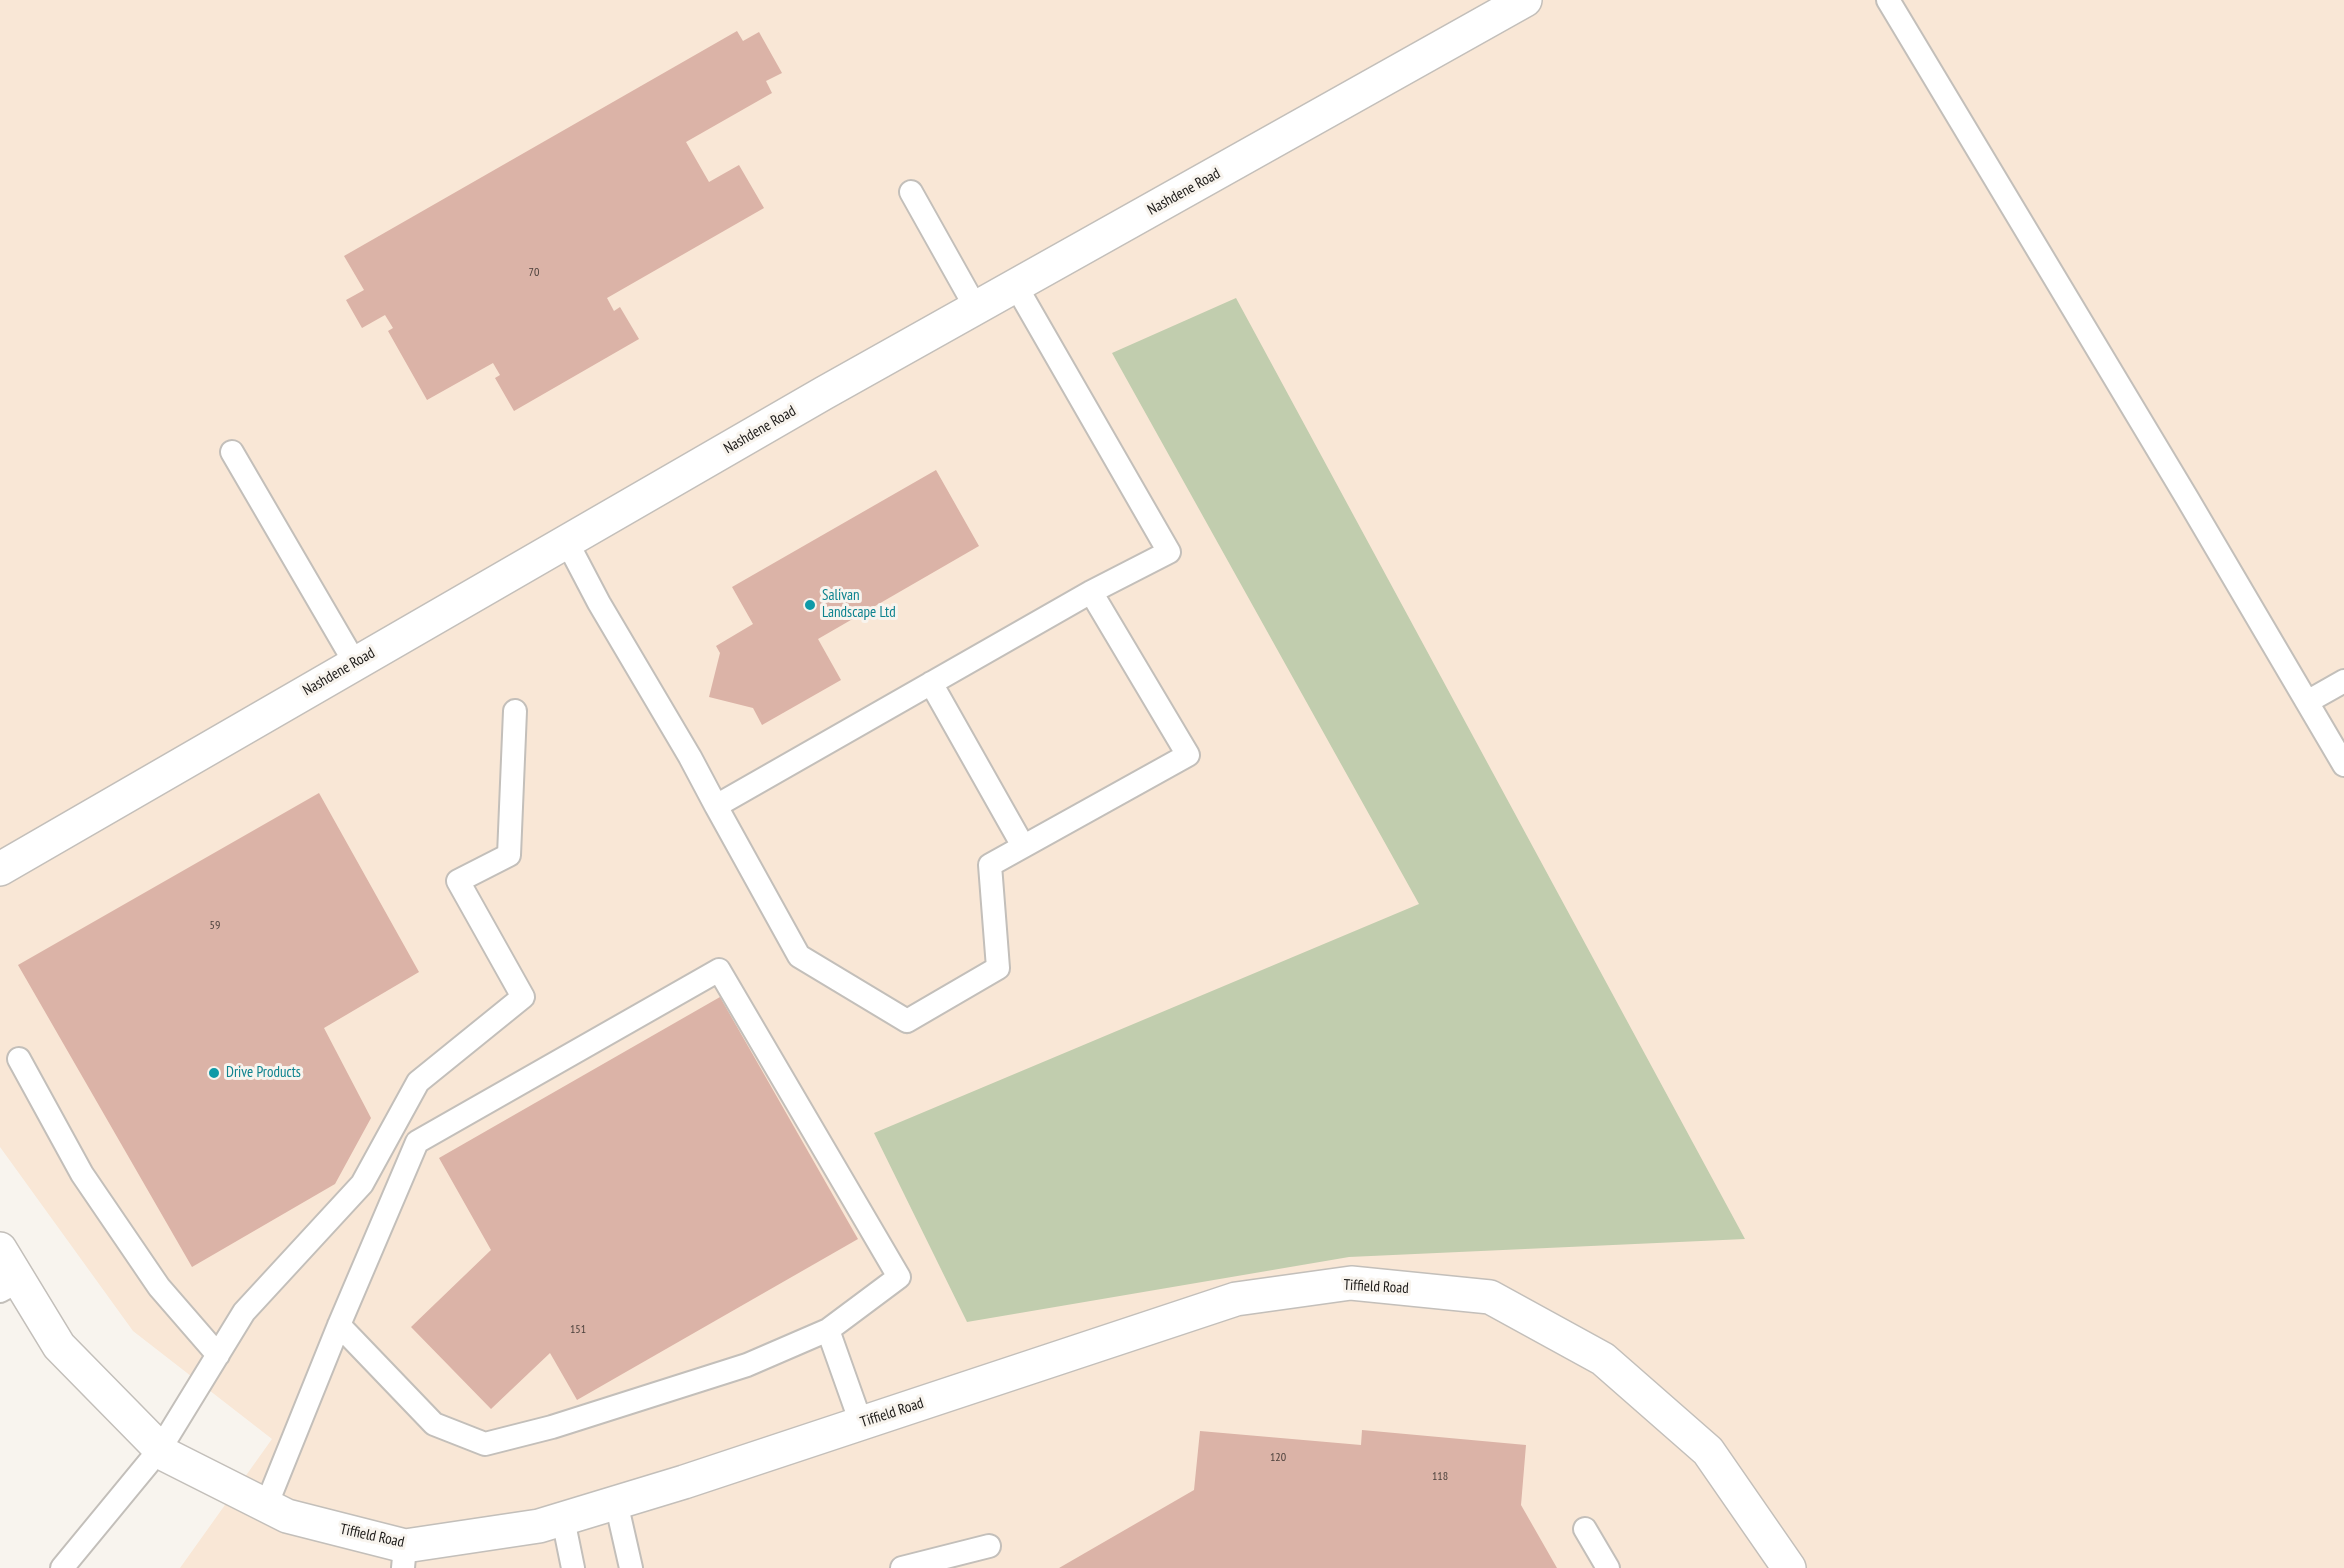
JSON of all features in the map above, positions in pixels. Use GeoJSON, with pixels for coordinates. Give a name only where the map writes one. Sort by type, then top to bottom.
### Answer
{"type":"FeatureCollection","features":[{"type":"Feature","properties":{"kind":"street","name":"Nashdene Road"},"geometry":{"type":"LineString","coordinates":[[0,869],[976,308],[1525,0]]}},
{"type":"Feature","properties":{"kind":"street","name":"Tiffield Road"},"geometry":{"type":"LineString","coordinates":[[0,1249],[10,1286],[59,1346],[166,1455],[287,1516],[404,1557],[563,1519],[1236,1299],[1351,1283],[1490,1297],[1604,1359],[1708,1450],[1789,1568]]}},
{"type":"Feature","properties":{"kind":"lane"},"geometry":{"type":"LineString","coordinates":[[1888,0],[2344,765]]}},
{"type":"Feature","properties":{"kind":"lane"},"geometry":{"type":"LineString","coordinates":[[911,192],[976,308]]}},
{"type":"Feature","properties":{"kind":"lane"},"geometry":{"type":"LineString","coordinates":[[716,806],[1091,592],[1169,552],[1016,286]]}},
{"type":"Feature","properties":{"kind":"lane"},"geometry":{"type":"LineString","coordinates":[[232,452],[355,663]]}},
{"type":"Feature","properties":{"kind":"lane"},"geometry":{"type":"LineString","coordinates":[[567,542],[599,603],[690,758],[799,956],[907,1021],[998,968],[990,865],[1188,754],[1091,592]]}},
{"type":"Feature","properties":{"kind":"lane"},"geometry":{"type":"LineString","coordinates":[[2307,702],[2344,681]]}},
{"type":"Feature","properties":{"kind":"lane"},"geometry":{"type":"LineString","coordinates":[[931,683],[1023,846]]}},
{"type":"Feature","properties":{"kind":"lane"},"geometry":{"type":"LineString","coordinates":[[62,1568],[160,1449],[244,1312],[362,1185],[418,1082],[523,997],[458,881],[509,855],[515,711]]}},
{"type":"Feature","properties":{"kind":"lane"},"geometry":{"type":"LineString","coordinates":[[266,1506],[339,1325],[417,1142],[719,970],[899,1277],[828,1330],[747,1365],[552,1427],[485,1444],[434,1424],[339,1325]]}},
{"type":"Feature","properties":{"kind":"lane"},"geometry":{"type":"LineString","coordinates":[[19,1059],[89,1183],[159,1287],[218,1355]]}},
{"type":"Feature","properties":{"kind":"lane"},"geometry":{"type":"LineString","coordinates":[[828,1330],[861,1423]]}},
{"type":"Feature","properties":{"kind":"lane"},"geometry":{"type":"LineString","coordinates":[[616,1502],[631,1568]]}},
{"type":"Feature","properties":{"kind":"lane"},"geometry":{"type":"LineString","coordinates":[[563,1519],[573,1568]]}},
{"type":"Feature","properties":{"kind":"lane"},"geometry":{"type":"LineString","coordinates":[[1585,1529],[1608,1568]]}},
{"type":"Feature","properties":{"kind":"lane"},"geometry":{"type":"LineString","coordinates":[[902,1568],[989,1546]]}},
{"type":"Feature","properties":{"kind":"shaded area"},"geometry":{"type":"Polygon","coordinates":[[[0,0],[2344,0],[2344,1568],[180,1568],[272,1439],[133,1331],[0,1147],[0,0]]]}},
{"type":"Feature","properties":{"kind":"green space"},"geometry":{"type":"Polygon","coordinates":[[[1236,298],[1745,1239],[1349,1257],[967,1322],[874,1133],[1419,904],[1112,353],[1236,298]]]}},
{"type":"Feature","properties":{"kind":"building"},"geometry":{"type":"Polygon","coordinates":[[[737,31],[743,41],[759,32],[782,73],[766,81],[772,93],[686,142],[709,182],[739,165],[764,208],[607,298],[614,311],[620,307],[639,339],[514,411],[495,378],[500,375],[493,363],[427,400],[388,331],[393,328],[385,315],[362,328],[346,300],[364,290],[344,256],[737,31]]]}},
{"type":"Feature","properties":{"kind":"building","name":"Salivan Landscape Ltd"},"geometry":{"type":"Polygon","coordinates":[[[936,470],[979,546],[818,639],[841,680],[762,725],[753,708],[709,697],[720,653],[716,646],[753,624],[732,587],[936,470]]]}},
{"type":"Feature","properties":{"kind":"building","name":"Drive Products"},"geometry":{"type":"Polygon","coordinates":[[[319,793],[419,972],[324,1028],[371,1118],[335,1184],[192,1267],[18,965],[319,793]]]}},
{"type":"Feature","properties":{"kind":"building"},"geometry":{"type":"Polygon","coordinates":[[[720,997],[858,1239],[577,1400],[550,1353],[491,1409],[411,1327],[491,1250],[439,1158],[720,997]]]}},
{"type":"Feature","properties":{"kind":"building"},"geometry":{"type":"Polygon","coordinates":[[[1362,1430],[1526,1445],[1521,1505],[1557,1568],[1059,1568],[1194,1490],[1200,1431],[1361,1445],[1362,1430]]]}},
{"type":"Feature","properties":{"kind":"place","name":"Salivan Landscape Ltd"},"geometry":{"type":"Point","coordinates":[810,605]}},
{"type":"Feature","properties":{"kind":"place","name":"Drive Products"},"geometry":{"type":"Point","coordinates":[214,1073]}}]}
